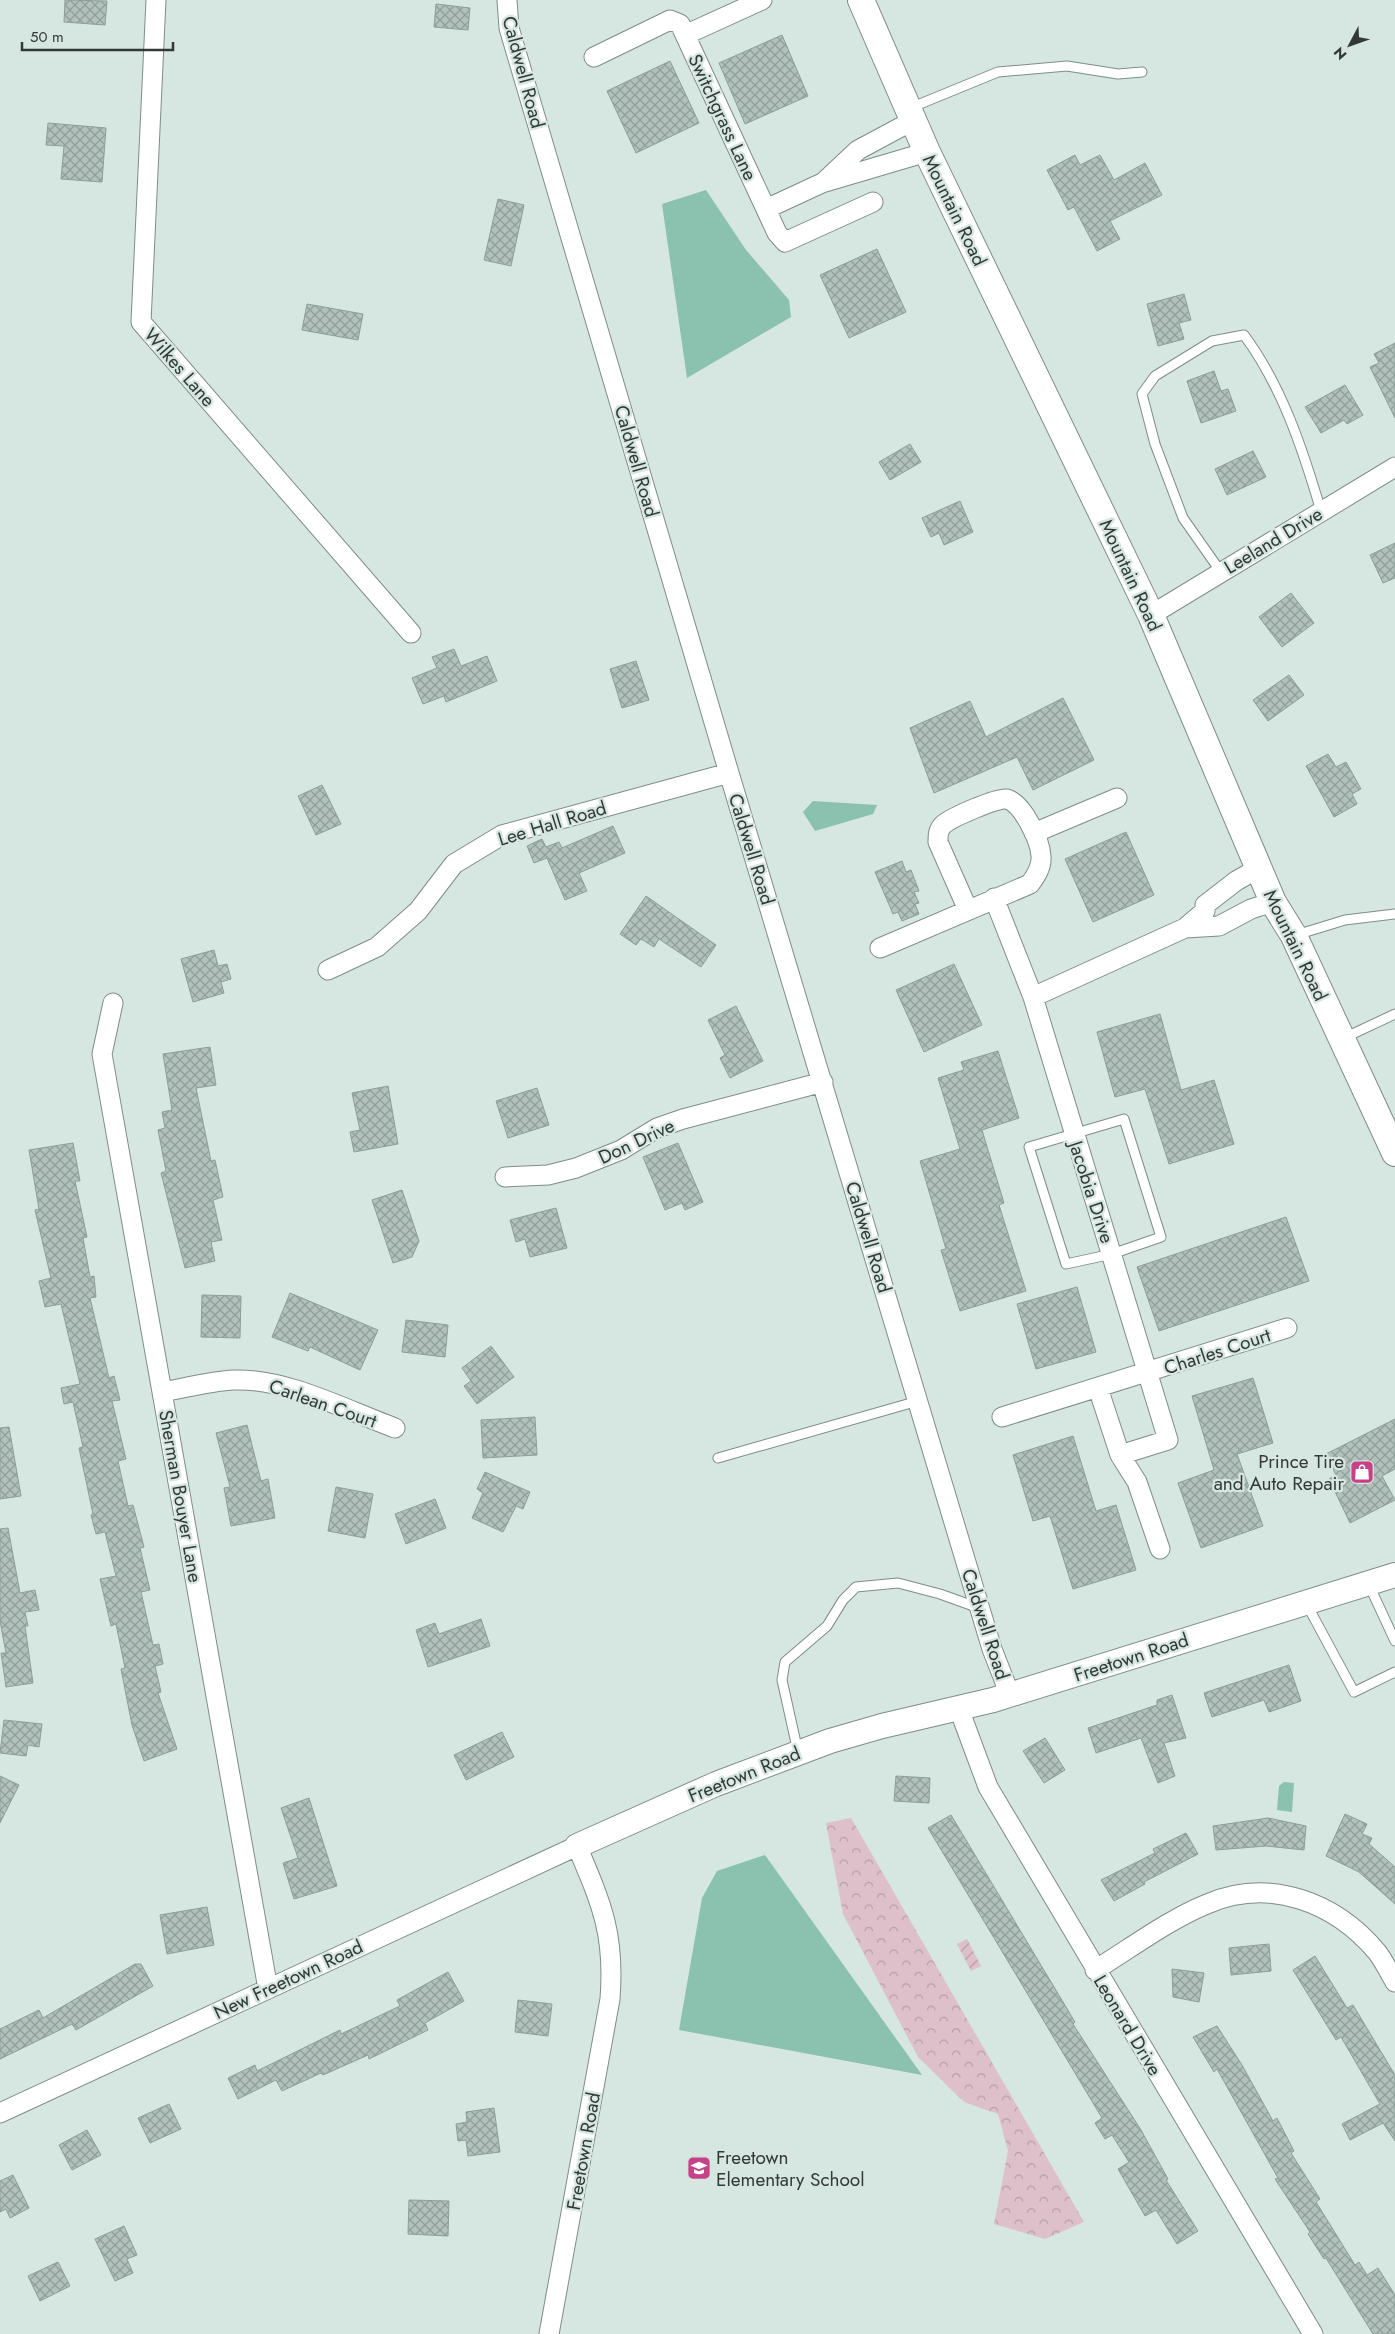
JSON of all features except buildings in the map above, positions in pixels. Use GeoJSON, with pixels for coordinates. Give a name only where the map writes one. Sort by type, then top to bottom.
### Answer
{"type":"FeatureCollection","features":[{"type":"Feature","properties":{"kind":"main road","name":"Mountain Road"},"geometry":{"type":"LineString","coordinates":[[860,0],[912,114],[927,152],[1151,615],[1273,902],[1294,936],[1395,1153]]}},
{"type":"Feature","properties":{"kind":"street","name":"Wilkes Lane"},"geometry":{"type":"LineString","coordinates":[[156,0],[141,322],[411,633]]}},
{"type":"Feature","properties":{"kind":"street","name":"Caldwell Road"},"geometry":{"type":"LineString","coordinates":[[507,0],[512,38],[729,774],[823,1082],[979,1608],[992,1649],[1010,1695]]}},
{"type":"Feature","properties":{"kind":"street"},"geometry":{"type":"LineString","coordinates":[[594,57],[670,20],[682,30],[762,0]]}},
{"type":"Feature","properties":{"kind":"street","name":"Switchgrass Lane"},"geometry":{"type":"LineString","coordinates":[[682,30],[777,233],[785,242],[873,202]]}},
{"type":"Feature","properties":{"kind":"street"},"geometry":{"type":"LineString","coordinates":[[822,183],[858,150],[912,114]]}},
{"type":"Feature","properties":{"kind":"street"},"geometry":{"type":"LineString","coordinates":[[766,209],[822,183],[927,152]]}},
{"type":"Feature","properties":{"kind":"street","name":"Leeland Drive"},"geometry":{"type":"LineString","coordinates":[[1151,615],[1395,467]]}},
{"type":"Feature","properties":{"kind":"street","name":"Lee Hall Road"},"geometry":{"type":"LineString","coordinates":[[328,970],[377,947],[418,911],[454,864],[502,835],[729,774]]}},
{"type":"Feature","properties":{"kind":"street"},"geometry":{"type":"LineString","coordinates":[[1034,834],[1117,798]]}},
{"type":"Feature","properties":{"kind":"street"},"geometry":{"type":"LineString","coordinates":[[880,948],[1030,884],[1039,871],[1042,856],[1024,814],[1015,804],[1006,799],[995,800],[944,824],[938,832],[938,842],[968,910]]}},
{"type":"Feature","properties":{"kind":"street"},"geometry":{"type":"LineString","coordinates":[[1033,997],[1185,928],[1205,912],[1205,905],[1236,881],[1259,868]]}},
{"type":"Feature","properties":{"kind":"street","name":"Jacobia Drive"},"geometry":{"type":"LineString","coordinates":[[994,898],[1033,997],[1112,1254],[1146,1373],[1168,1440],[1120,1455]]}},
{"type":"Feature","properties":{"kind":"street"},"geometry":{"type":"LineString","coordinates":[[1185,928],[1219,926],[1251,908],[1273,902]]}},
{"type":"Feature","properties":{"kind":"street","name":"Sherman Bouyer Lane"},"geometry":{"type":"LineString","coordinates":[[113,1003],[102,1054],[268,1988]]}},
{"type":"Feature","properties":{"kind":"street","name":"Don Drive"},"geometry":{"type":"LineString","coordinates":[[505,1177],[548,1175],[576,1168],[621,1150],[656,1128],[683,1119],[823,1082]]}},
{"type":"Feature","properties":{"kind":"street","name":"Charles Court"},"geometry":{"type":"LineString","coordinates":[[1002,1417],[1287,1328]]}},
{"type":"Feature","properties":{"kind":"street","name":"Carlean Court"},"geometry":{"type":"LineString","coordinates":[[162,1392],[234,1380],[270,1383],[395,1428]]}},
{"type":"Feature","properties":{"kind":"street"},"geometry":{"type":"LineString","coordinates":[[1098,1388],[1120,1455],[1137,1482],[1160,1549]]}},
{"type":"Feature","properties":{"kind":"street","name":"Freetown Road"},"geometry":{"type":"LineString","coordinates":[[549,2334],[600,2058],[610,1999],[612,1974],[608,1925],[601,1902],[577,1846],[716,1784],[798,1752],[882,1726],[959,1709],[1010,1695],[1395,1575]]}},
{"type":"Feature","properties":{"kind":"street","name":"Leonard Drive"},"geometry":{"type":"LineString","coordinates":[[959,1709],[988,1787],[1313,2334]]}},
{"type":"Feature","properties":{"kind":"street","name":"New Freetown Road"},"geometry":{"type":"LineString","coordinates":[[0,2113],[577,1846]]}},
{"type":"Feature","properties":{"kind":"street"},"geometry":{"type":"LineString","coordinates":[[1095,1970],[1207,1903],[1234,1895],[1262,1894],[1299,1897],[1324,1908],[1349,1926],[1378,1953],[1395,1982]]}},
{"type":"Feature","properties":{"kind":"lane"},"geometry":{"type":"LineString","coordinates":[[912,114],[998,72],[1067,66],[1118,74],[1142,72]]}},
{"type":"Feature","properties":{"kind":"lane"},"geometry":{"type":"LineString","coordinates":[[1221,572],[1183,518],[1154,444],[1142,394],[1155,376],[1179,361],[1212,341],[1244,335],[1277,390],[1306,460],[1321,511]]}},
{"type":"Feature","properties":{"kind":"lane"},"geometry":{"type":"LineString","coordinates":[[1294,936],[1345,920],[1395,914]]}},
{"type":"Feature","properties":{"kind":"lane"},"geometry":{"type":"LineString","coordinates":[[1342,1039],[1395,1014]]}},
{"type":"Feature","properties":{"kind":"lane"},"geometry":{"type":"LineString","coordinates":[[1124,1119],[1161,1237],[1112,1254],[1066,1264],[1029,1147],[1073,1132],[1124,1119]]}},
{"type":"Feature","properties":{"kind":"lane"},"geometry":{"type":"LineString","coordinates":[[718,1458],[918,1401]]}},
{"type":"Feature","properties":{"kind":"lane"},"geometry":{"type":"LineString","coordinates":[[798,1752],[782,1680],[785,1662],[828,1626],[843,1600],[856,1587],[898,1583],[940,1594],[979,1608]]}},
{"type":"Feature","properties":{"kind":"lane"},"geometry":{"type":"LineString","coordinates":[[1368,1584],[1395,1641]]}},
{"type":"Feature","properties":{"kind":"lane"},"geometry":{"type":"LineString","coordinates":[[1306,1603],[1354,1692],[1395,1672]]}},
{"type":"Feature","properties":{"kind":"green space"},"geometry":{"type":"Polygon","coordinates":[[[851,1818],[1084,2222],[1045,2239],[994,2224],[1008,2151],[998,2114],[964,2102],[918,2057],[843,1914],[826,1823],[851,1818]]]}},
{"type":"Feature","properties":{"kind":"green space"},"geometry":{"type":"Polygon","coordinates":[[[967,1939],[981,1966],[971,1971],[957,1944],[967,1939]]]}},
{"type":"Feature","properties":{"kind":"shaded area"},"geometry":{"type":"Polygon","coordinates":[[[706,190],[746,250],[789,300],[791,317],[687,378],[662,204],[706,190]]]}},
{"type":"Feature","properties":{"kind":"shaded area"},"geometry":{"type":"Polygon","coordinates":[[[813,801],[877,805],[873,814],[815,831],[803,812],[813,801]]]}},
{"type":"Feature","properties":{"kind":"shaded area"},"geometry":{"type":"Polygon","coordinates":[[[1284,1782],[1294,1783],[1292,1812],[1277,1810],[1279,1786],[1284,1782]]]}},
{"type":"Feature","properties":{"kind":"shaded area"},"geometry":{"type":"Polygon","coordinates":[[[765,1855],[922,2075],[679,2030],[702,1898],[717,1871],[765,1855]]]}},
{"type":"Feature","properties":{"kind":"place","name":"Prince Tire and Auto Repair"},"geometry":{"type":"Point","coordinates":[1362,1472]}},
{"type":"Feature","properties":{"kind":"place","name":"Freetown Elementary School"},"geometry":{"type":"Point","coordinates":[699,2168]}}]}
